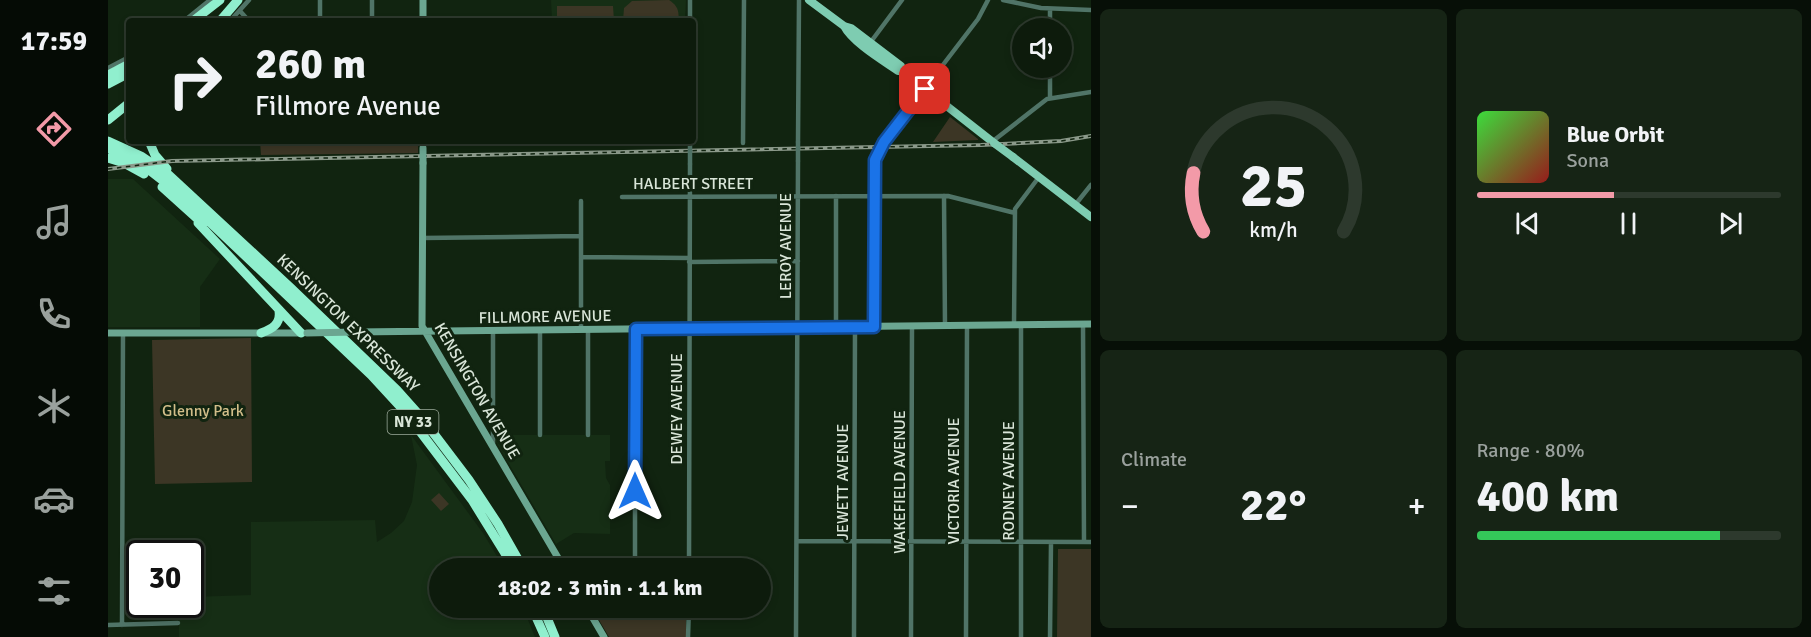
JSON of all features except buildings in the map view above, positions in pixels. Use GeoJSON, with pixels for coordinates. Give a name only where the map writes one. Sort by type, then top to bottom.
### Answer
{"type":"FeatureCollection","features":[{"type":"Feature","properties":{"kind":"highway"},"geometry":{"type":"LineString","coordinates":[[198,18],[222,0]]}},
{"type":"Feature","properties":{"kind":"highway"},"geometry":{"type":"LineString","coordinates":[[206,18],[222,0]]}},
{"type":"Feature","properties":{"kind":"highway"},"geometry":{"type":"LineString","coordinates":[[217,18],[226,10],[237,6]]}},
{"type":"Feature","properties":{"kind":"highway"},"geometry":{"type":"LineString","coordinates":[[223,18],[237,6]]}},
{"type":"Feature","properties":{"kind":"highway"},"geometry":{"type":"LineString","coordinates":[[108,75],[126,66]]}},
{"type":"Feature","properties":{"kind":"highway"},"geometry":{"type":"LineString","coordinates":[[108,84],[126,75]]}},
{"type":"Feature","properties":{"kind":"highway"},"geometry":{"type":"LineString","coordinates":[[108,120],[126,105]]}},
{"type":"Feature","properties":{"kind":"highway","name":"KENSINGTON EXPRESSWAY"},"geometry":{"type":"LineString","coordinates":[[108,141],[141,156],[169,175],[396,390],[422,418],[469,480],[518,558]]}},
{"type":"Feature","properties":{"kind":"highway"},"geometry":{"type":"LineString","coordinates":[[150,144],[169,175]]}},
{"type":"Feature","properties":{"kind":"highway","name":"KENSINGTON EXPRESSWAY"},"geometry":{"type":"LineString","coordinates":[[108,148],[136,162],[174,189],[370,375],[406,413],[472,500],[508,558]]}},
{"type":"Feature","properties":{"kind":"highway"},"geometry":{"type":"LineString","coordinates":[[108,158],[140,171],[167,191],[286,295]]}},
{"type":"Feature","properties":{"kind":"highway"},"geometry":{"type":"LineString","coordinates":[[189,212],[279,311],[304,333]]}},
{"type":"Feature","properties":{"kind":"highway"},"geometry":{"type":"LineString","coordinates":[[261,333],[277,324],[280,317],[279,311]]}},
{"type":"Feature","properties":{"kind":"highway"},"geometry":{"type":"LineString","coordinates":[[536,618],[545,637]]}},
{"type":"Feature","properties":{"kind":"highway"},"geometry":{"type":"LineString","coordinates":[[547,618],[555,637]]}},
{"type":"Feature","properties":{"kind":"main road"},"geometry":{"type":"LineString","coordinates":[[809,0],[844,26],[848,33],[868,45],[898,71],[902,71],[1091,217]]}},
{"type":"Feature","properties":{"kind":"street"},"geometry":{"type":"LineString","coordinates":[[188,18],[210,0]]}},
{"type":"Feature","properties":{"kind":"street"},"geometry":{"type":"LineString","coordinates":[[247,18],[237,6],[249,0]]}},
{"type":"Feature","properties":{"kind":"street"},"geometry":{"type":"LineString","coordinates":[[320,0],[320,18]]}},
{"type":"Feature","properties":{"kind":"street"},"geometry":{"type":"LineString","coordinates":[[372,0],[372,18]]}},
{"type":"Feature","properties":{"kind":"street"},"geometry":{"type":"LineString","coordinates":[[423,0],[423,18]]}},
{"type":"Feature","properties":{"kind":"street"},"geometry":{"type":"LineString","coordinates":[[690,0],[690,18]]}},
{"type":"Feature","properties":{"kind":"street"},"geometry":{"type":"LineString","coordinates":[[743,143],[744,0]]}},
{"type":"Feature","properties":{"kind":"street","name":"LEROY AVENUE"},"geometry":{"type":"LineString","coordinates":[[796,637],[799,0]]}},
{"type":"Feature","properties":{"kind":"street"},"geometry":{"type":"LineString","coordinates":[[868,45],[902,0]]}},
{"type":"Feature","properties":{"kind":"street"},"geometry":{"type":"LineString","coordinates":[[874,327],[875,160],[884,142],[978,19],[988,0]]}},
{"type":"Feature","properties":{"kind":"street"},"geometry":{"type":"LineString","coordinates":[[1003,0],[1050,9],[1091,10]]}},
{"type":"Feature","properties":{"kind":"street"},"geometry":{"type":"LineString","coordinates":[[1050,9],[1050,18]]}},
{"type":"Feature","properties":{"kind":"street"},"geometry":{"type":"LineString","coordinates":[[108,68],[126,59]]}},
{"type":"Feature","properties":{"kind":"street"},"geometry":{"type":"LineString","coordinates":[[1050,78],[1050,97]]}},
{"type":"Feature","properties":{"kind":"street"},"geometry":{"type":"LineString","coordinates":[[994,142],[1050,97],[1091,92]]}},
{"type":"Feature","properties":{"kind":"street","name":"DEWEY AVENUE"},"geometry":{"type":"LineString","coordinates":[[689,558],[690,144]]}},
{"type":"Feature","properties":{"kind":"street","name":"KENSINGTON AVENUE"},"geometry":{"type":"LineString","coordinates":[[423,145],[422,326],[558,558]]}},
{"type":"Feature","properties":{"kind":"street"},"geometry":{"type":"LineString","coordinates":[[1015,213],[1015,209],[1039,177]]}},
{"type":"Feature","properties":{"kind":"street"},"geometry":{"type":"LineString","coordinates":[[1075,205],[1091,185]]}},
{"type":"Feature","properties":{"kind":"street"},"geometry":{"type":"LineString","coordinates":[[836,196],[836,327]]}},
{"type":"Feature","properties":{"kind":"street"},"geometry":{"type":"LineString","coordinates":[[944,196],[945,326]]}},
{"type":"Feature","properties":{"kind":"street","name":"HALBERT STREET"},"geometry":{"type":"LineString","coordinates":[[622,197],[944,196],[1015,213]]}},
{"type":"Feature","properties":{"kind":"street"},"geometry":{"type":"LineString","coordinates":[[581,201],[588,435]]}},
{"type":"Feature","properties":{"kind":"street","name":"RODNEY AVENUE"},"geometry":{"type":"LineString","coordinates":[[1015,213],[1021,637]]}},
{"type":"Feature","properties":{"kind":"street"},"geometry":{"type":"LineString","coordinates":[[422,238],[581,236]]}},
{"type":"Feature","properties":{"kind":"street"},"geometry":{"type":"LineString","coordinates":[[581,257],[798,261]]}},
{"type":"Feature","properties":{"kind":"street"},"geometry":{"type":"LineString","coordinates":[[1084,542],[1087,324]]}},
{"type":"Feature","properties":{"kind":"street","name":"FILLMORE AVENUE"},"geometry":{"type":"LineString","coordinates":[[108,333],[425,332],[1087,324]]}},
{"type":"Feature","properties":{"kind":"street","name":"VICTORIA AVENUE"},"geometry":{"type":"LineString","coordinates":[[966,637],[967,325]]}},
{"type":"Feature","properties":{"kind":"street","name":"WAKEFIELD AVENUE"},"geometry":{"type":"LineString","coordinates":[[912,326],[912,637]]}},
{"type":"Feature","properties":{"kind":"street","name":"JEWETT AVENUE"},"geometry":{"type":"LineString","coordinates":[[854,637],[855,327]]}},
{"type":"Feature","properties":{"kind":"street"},"geometry":{"type":"LineString","coordinates":[[635,558],[636,329]]}},
{"type":"Feature","properties":{"kind":"street"},"geometry":{"type":"LineString","coordinates":[[540,330],[540,435]]}},
{"type":"Feature","properties":{"kind":"street"},"geometry":{"type":"LineString","coordinates":[[437,351],[434,342],[444,331]]}},
{"type":"Feature","properties":{"kind":"street"},"geometry":{"type":"LineString","coordinates":[[493,331],[493,446]]}},
{"type":"Feature","properties":{"kind":"street"},"geometry":{"type":"LineString","coordinates":[[122,625],[123,333]]}},
{"type":"Feature","properties":{"kind":"street"},"geometry":{"type":"LineString","coordinates":[[797,541],[1091,542]]}},
{"type":"Feature","properties":{"kind":"street"},"geometry":{"type":"LineString","coordinates":[[1050,637],[1051,542]]}},
{"type":"Feature","properties":{"kind":"street"},"geometry":{"type":"LineString","coordinates":[[593,618],[604,637]]}},
{"type":"Feature","properties":{"kind":"street"},"geometry":{"type":"LineString","coordinates":[[688,618],[688,637]]}},
{"type":"Feature","properties":{"kind":"street"},"geometry":{"type":"LineString","coordinates":[[108,625],[178,623]]}},
{"type":"Feature","properties":{"kind":"shaded area"},"geometry":{"type":"Polygon","coordinates":[[[551,0],[686,0],[685,18],[552,18],[551,0]]]}},
{"type":"Feature","properties":{"kind":"shaded area"},"geometry":{"type":"Polygon","coordinates":[[[108,179],[133,179],[220,259],[200,287],[200,327],[108,327],[108,179]]]}},
{"type":"Feature","properties":{"kind":"shaded area"},"geometry":{"type":"Polygon","coordinates":[[[411,435],[483,533],[498,558],[429,558],[429,618],[527,618],[535,637],[179,637],[179,618],[204,618],[204,597],[251,595],[251,522],[375,520],[377,542],[404,521],[412,502],[417,465],[411,435]]]}},
{"type":"Feature","properties":{"kind":"shaded area"},"geometry":{"type":"Polygon","coordinates":[[[495,435],[610,435],[610,461],[605,461],[606,478],[610,485],[610,534],[574,533],[556,544],[495,440],[495,435]]]}},
{"type":"Feature","properties":{"kind":"green space"},"geometry":{"type":"Polygon","coordinates":[[[669,0],[677,9],[678,18],[623,18],[624,8],[632,1],[669,0]]]}},
{"type":"Feature","properties":{"kind":"green space"},"geometry":{"type":"Polygon","coordinates":[[[557,6],[613,6],[614,18],[557,18],[557,6]]]}},
{"type":"Feature","properties":{"kind":"green space"},"geometry":{"type":"Polygon","coordinates":[[[950,117],[978,139],[978,140],[933,142],[950,117]]]}},
{"type":"Feature","properties":{"kind":"green space"},"geometry":{"type":"Polygon","coordinates":[[[260,144],[418,144],[418,153],[261,155],[260,144]]]}},
{"type":"Feature","properties":{"kind":"green space","name":"Glenny Park"},"geometry":{"type":"Polygon","coordinates":[[[251,338],[252,482],[155,484],[152,340],[251,338]]]}},
{"type":"Feature","properties":{"kind":"green space"},"geometry":{"type":"Polygon","coordinates":[[[439,493],[449,504],[441,511],[431,500],[439,493]]]}},
{"type":"Feature","properties":{"kind":"green space"},"geometry":{"type":"Polygon","coordinates":[[[1058,549],[1091,549],[1091,637],[1057,637],[1058,549]]]}},
{"type":"Feature","properties":{"kind":"green space"},"geometry":{"type":"Polygon","coordinates":[[[598,618],[686,618],[686,637],[609,637],[598,618]]]}},
{"type":"Feature","properties":{"kind":"railway"},"geometry":{"type":"LineString","coordinates":[[108,169],[172,161],[981,145],[1061,141],[1091,136]]}},
{"type":"Feature","properties":{"kind":"route"},"geometry":{"type":"LineString","coordinates":[[635,491],[636,329],[874,327],[875,160],[884,142],[925,89]]}}]}
